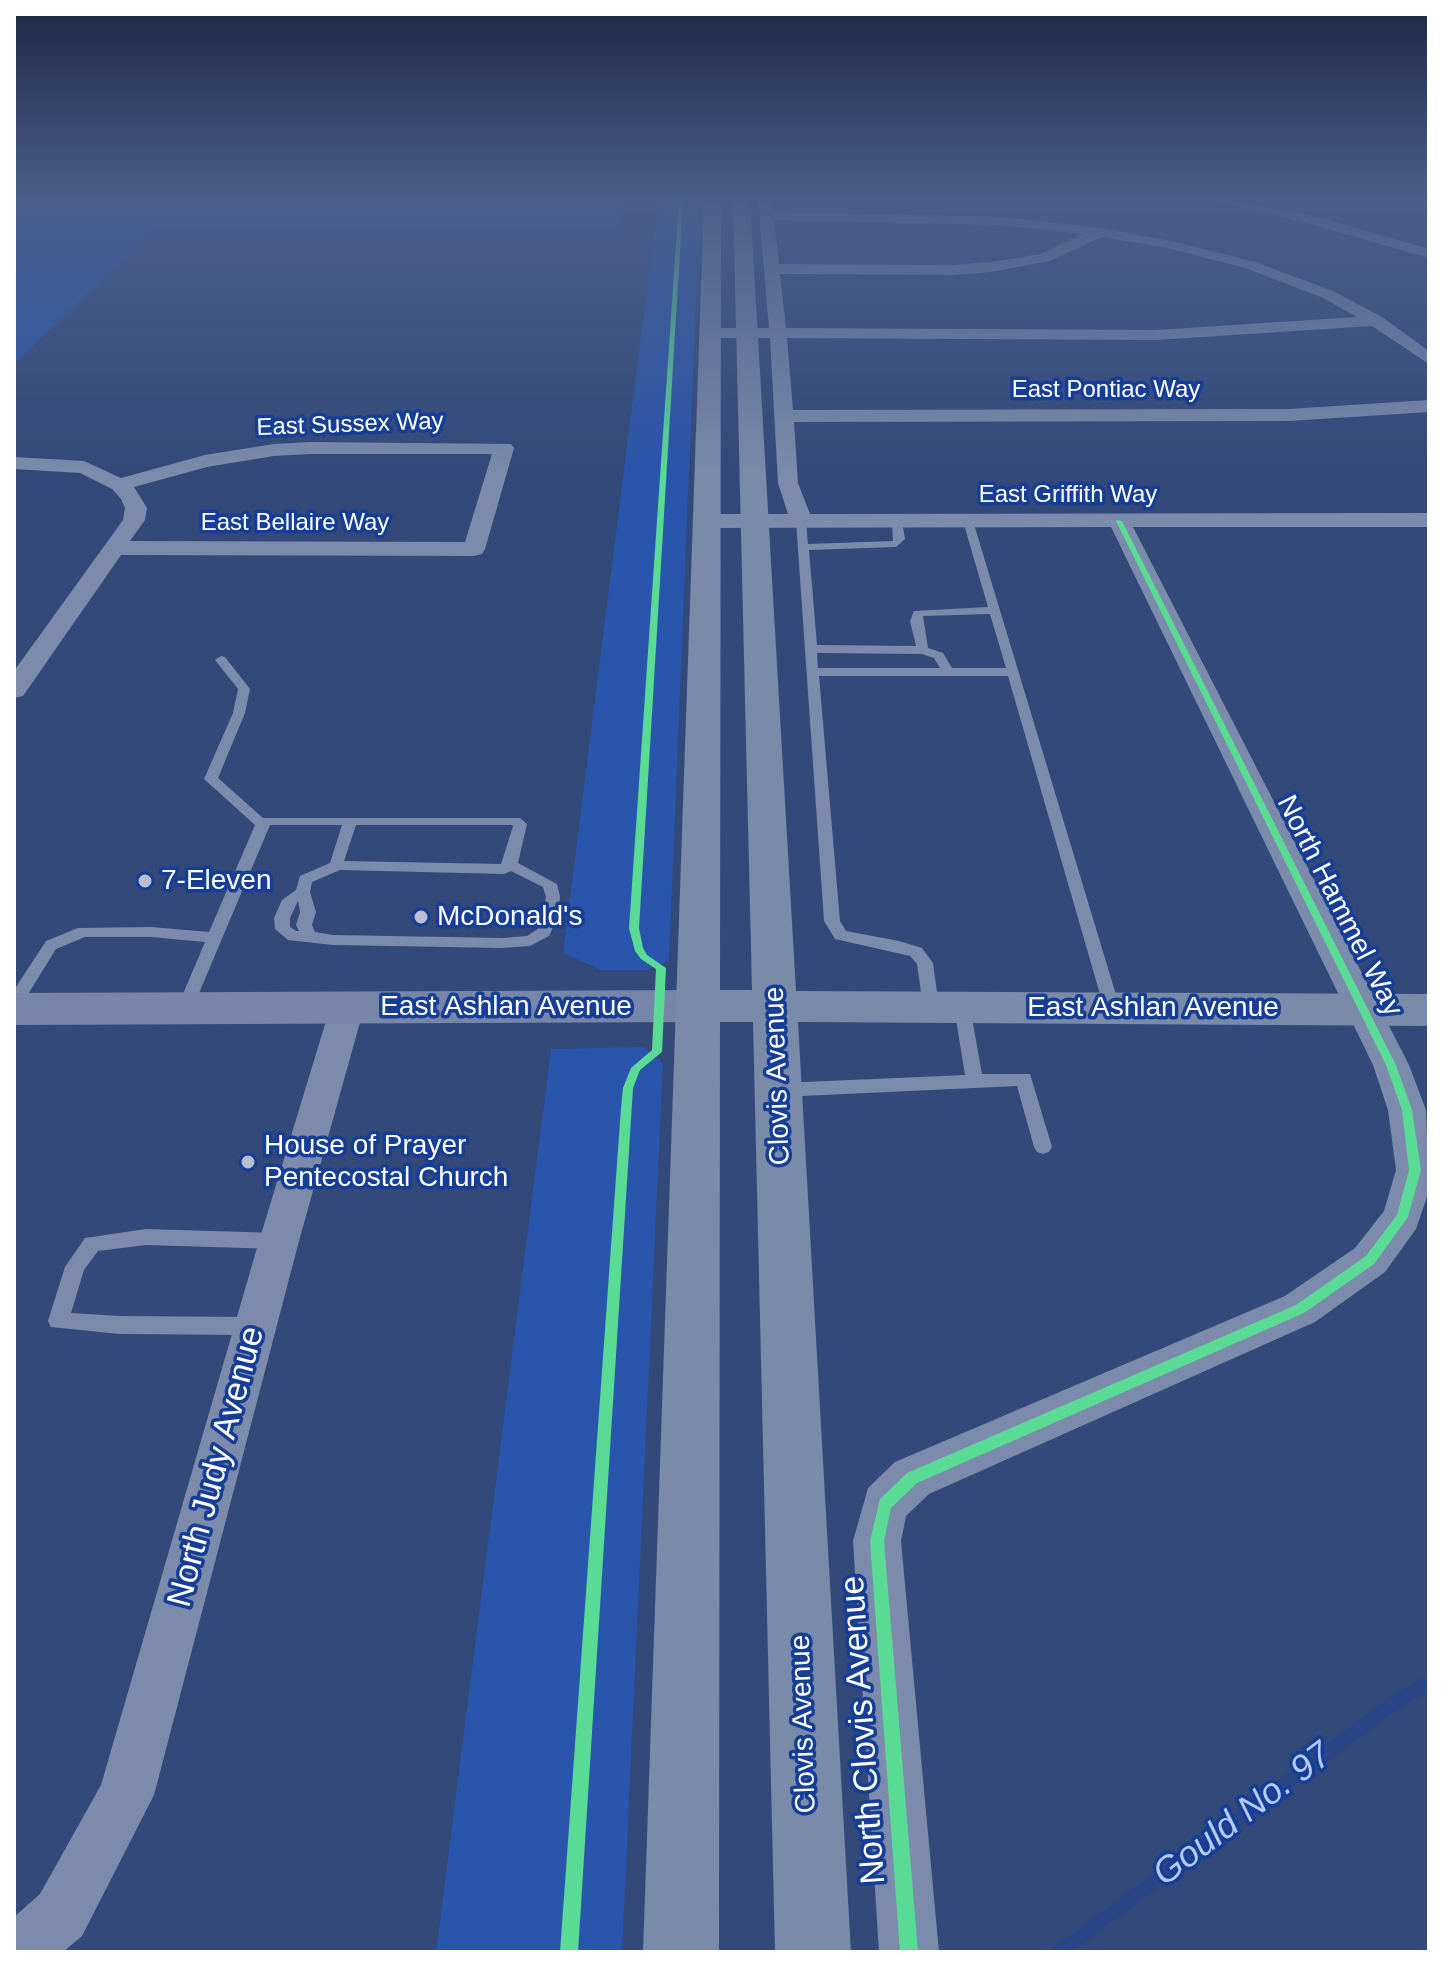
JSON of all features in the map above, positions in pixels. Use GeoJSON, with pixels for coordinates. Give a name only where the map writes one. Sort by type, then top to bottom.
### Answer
{"type":"FeatureCollection","features":[{"type":"Feature","properties":{"kind":"main road"},"geometry":{"type":"LineString","coordinates":[[681,1952],[711,293]]}},
{"type":"Feature","properties":{"kind":"main road","name":"Clovis Avenue"},"geometry":{"type":"LineString","coordinates":[[746,293],[813,1952]]}},
{"type":"Feature","properties":{"kind":"main road","name":"East Ashlan Avenue"},"geometry":{"type":"LineString","coordinates":[[14,1006],[1429,1010]]}},
{"type":"Feature","properties":{"kind":"street"},"geometry":{"type":"LineString","coordinates":[[774,293],[788,483],[801,521]]}},
{"type":"Feature","properties":{"kind":"street"},"geometry":{"type":"LineString","coordinates":[[1324,293],[1376,321],[1429,359]]}},
{"type":"Feature","properties":{"kind":"street"},"geometry":{"type":"LineString","coordinates":[[710,333],[1156,335],[1376,321]]}},
{"type":"Feature","properties":{"kind":"street","name":"East Pontiac Way"},"geometry":{"type":"LineString","coordinates":[[783,416],[1276,415],[1429,406]]}},
{"type":"Feature","properties":{"kind":"street","name":"East Sussex Way"},"geometry":{"type":"LineString","coordinates":[[119,485],[205,461],[274,450],[504,448],[474,549]]}},
{"type":"Feature","properties":{"kind":"street"},"geometry":{"type":"LineString","coordinates":[[14,463],[84,467],[119,485],[131,496],[136,508],[134,520],[117,548],[14,690]]}},
{"type":"Feature","properties":{"kind":"street","name":"East Griffith Way"},"geometry":{"type":"LineString","coordinates":[[707,521],[1429,520]]}},
{"type":"Feature","properties":{"kind":"street","name":"North Hammel Way"},"geometry":{"type":"LineString","coordinates":[[885,1504],[912,1478],[1300,1309],[1370,1260],[1402,1217],[1415,1170],[1407,1110],[1391,1065],[1119,521]]}},
{"type":"Feature","properties":{"kind":"street","name":"East Bellaire Way"},"geometry":{"type":"LineString","coordinates":[[117,548],[474,549]]}},
{"type":"Feature","properties":{"kind":"street","name":"North Judy Avenue"},"geometry":{"type":"LineString","coordinates":[[40,1933],[126,1795],[279,1241],[347,1008]]}},
{"type":"Feature","properties":{"kind":"street","name":"North Clovis Avenue"},"geometry":{"type":"LineString","coordinates":[[885,1504],[877,1541],[909,1952]]}},
{"type":"Feature","properties":{"kind":"lane"},"geometry":{"type":"LineString","coordinates":[[801,521],[832,921],[840,935],[916,952],[925,963],[946,1007],[974,1079]]}},
{"type":"Feature","properties":{"kind":"lane"},"geometry":{"type":"LineString","coordinates":[[803,547],[896,544],[900,539],[897,521]]}},
{"type":"Feature","properties":{"kind":"lane"},"geometry":{"type":"LineString","coordinates":[[968,521],[1112,1008]]}},
{"type":"Feature","properties":{"kind":"lane"},"geometry":{"type":"LineString","coordinates":[[923,650],[916,621],[918,613],[995,610]]}},
{"type":"Feature","properties":{"kind":"lane"},"geometry":{"type":"LineString","coordinates":[[811,649],[923,650],[939,656],[948,672]]}},
{"type":"Feature","properties":{"kind":"lane"},"geometry":{"type":"LineString","coordinates":[[221,660],[244,689],[239,713],[211,779],[262,824]]}},
{"type":"Feature","properties":{"kind":"lane"},"geometry":{"type":"LineString","coordinates":[[813,672],[1013,672]]}},
{"type":"Feature","properties":{"kind":"lane"},"geometry":{"type":"LineString","coordinates":[[185,1008],[262,824],[268,821],[515,821],[520,824],[510,865],[504,869],[338,865],[305,879],[303,892],[308,912],[304,925],[309,936]]}},
{"type":"Feature","properties":{"kind":"lane"},"geometry":{"type":"LineString","coordinates":[[338,865],[336,862],[350,821]]}},
{"type":"Feature","properties":{"kind":"lane"},"geometry":{"type":"LineString","coordinates":[[303,892],[289,900],[282,918],[283,929],[293,936],[333,940],[530,941],[544,932],[550,917],[553,897],[550,884],[510,865]]}},
{"type":"Feature","properties":{"kind":"lane"},"geometry":{"type":"LineString","coordinates":[[14,1006],[51,945],[83,932],[151,932],[215,938]]}},
{"type":"Feature","properties":{"kind":"lane"},"geometry":{"type":"LineString","coordinates":[[779,1090],[1024,1079],[1043,1147]]}},
{"type":"Feature","properties":{"kind":"lane"},"geometry":{"type":"LineString","coordinates":[[256,1326],[119,1325],[58,1321],[75,1267],[92,1244],[146,1237],[279,1241]]}},
{"type":"Feature","properties":{"kind":"shaded area"},"geometry":{"type":"Polygon","coordinates":[[[14,293],[89,293],[14,364],[14,293]]]}},
{"type":"Feature","properties":{"kind":"shaded area"},"geometry":{"type":"Polygon","coordinates":[[[646,293],[696,293],[669,960],[647,970],[601,970],[563,953],[646,293]]]}},
{"type":"Feature","properties":{"kind":"shaded area"},"geometry":{"type":"Polygon","coordinates":[[[643,1047],[663,1063],[622,1952],[436,1952],[551,1049],[643,1047]]]}},
{"type":"Feature","properties":{"kind":"waterway","name":"Gould No. 97"},"geometry":{"type":"LineString","coordinates":[[1060,1952],[1395,1702],[1429,1683]]}},
{"type":"Feature","properties":{"kind":"cycle path"},"geometry":{"type":"LineString","coordinates":[[569,1952],[626,1108],[628,1088],[636,1068],[657,1052],[661,968],[638,949],[634,928],[675,293]]}},
{"type":"Feature","properties":{"kind":"cycle path"},"geometry":{"type":"LineString","coordinates":[[909,1952],[877,1541],[885,1504],[912,1478],[1300,1309],[1370,1260],[1402,1217],[1415,1170],[1407,1110],[1391,1065],[1119,521]]}},
{"type":"Feature","properties":{"kind":"place","name":"7-Eleven"},"geometry":{"type":"Point","coordinates":[145,881]}},
{"type":"Feature","properties":{"kind":"place","name":"McDonald's"},"geometry":{"type":"Point","coordinates":[421,917]}},
{"type":"Feature","properties":{"kind":"place","name":"House of Prayer Pentecostal Church"},"geometry":{"type":"Point","coordinates":[248,1162]}}]}
